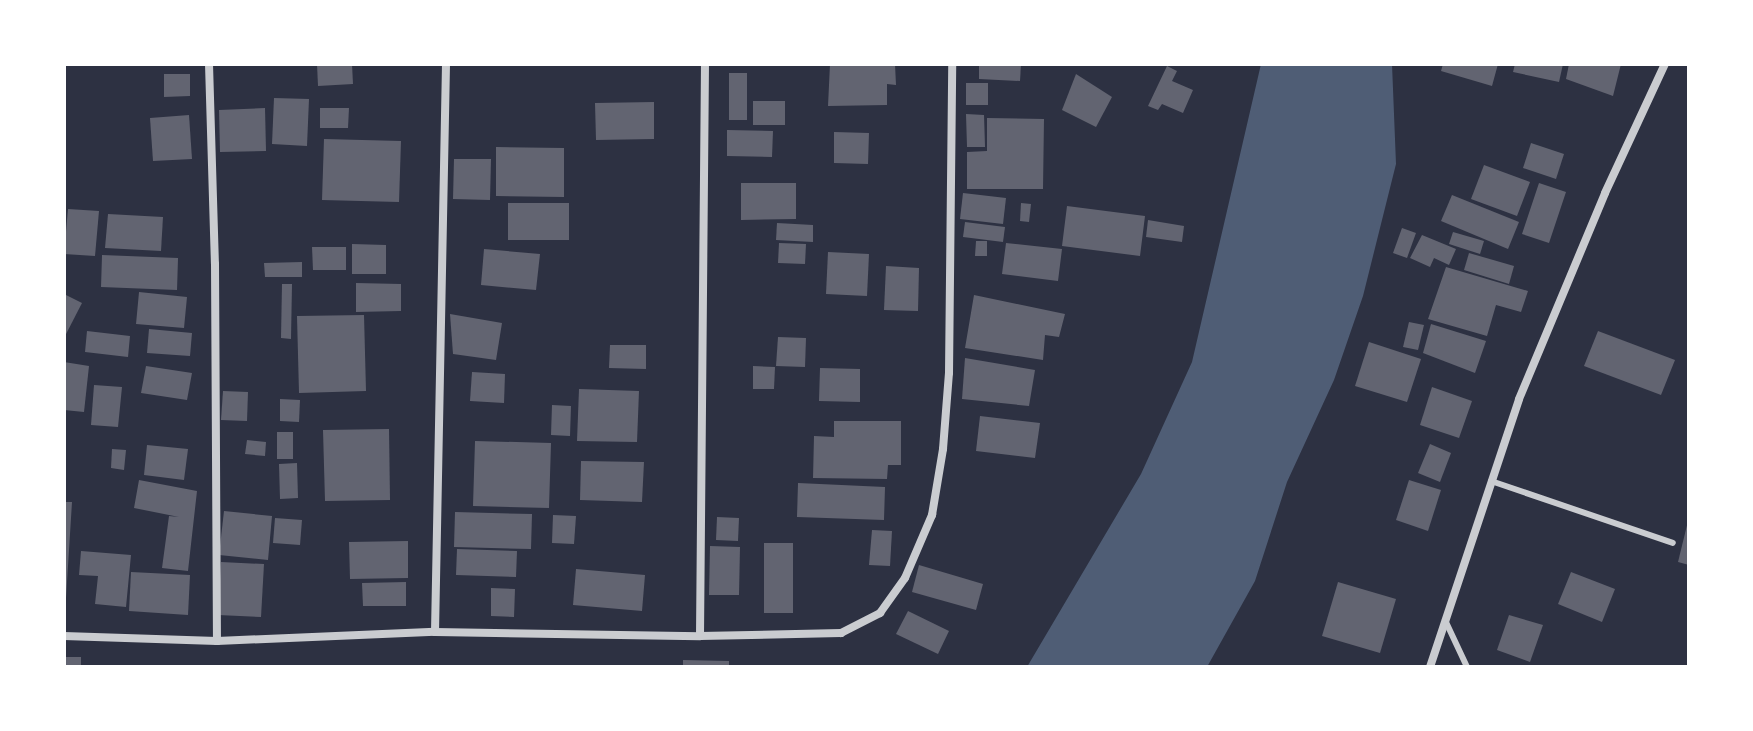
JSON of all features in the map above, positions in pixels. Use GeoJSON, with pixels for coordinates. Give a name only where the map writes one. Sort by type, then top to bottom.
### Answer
{"type":"FeatureCollection","features":[{"type":"Feature","properties":{"kind":"street"},"geometry":{"type":"LineString","coordinates":[[209,64],[215,264],[217,641]]}},
{"type":"Feature","properties":{"kind":"street"},"geometry":{"type":"LineString","coordinates":[[435,632],[446,64]]}},
{"type":"Feature","properties":{"kind":"street"},"geometry":{"type":"LineString","coordinates":[[700,636],[705,64]]}},
{"type":"Feature","properties":{"kind":"street"},"geometry":{"type":"LineString","coordinates":[[64,636],[217,641],[435,632],[700,636],[841,633],[880,613],[910,566],[932,515],[943,449],[949,373],[952,64]]}},
{"type":"Feature","properties":{"kind":"street"},"geometry":{"type":"LineString","coordinates":[[1430,667],[1519,399],[1605,193],[1665,64]]}},
{"type":"Feature","properties":{"kind":"lane"},"geometry":{"type":"LineString","coordinates":[[1491,481],[1673,543]]}},
{"type":"Feature","properties":{"kind":"lane"},"geometry":{"type":"LineString","coordinates":[[1445,620],[1467,667]]}},
{"type":"Feature","properties":{"kind":"water"},"geometry":{"type":"Polygon","coordinates":[[[1261,64],[1392,64],[1396,164],[1363,296],[1334,380],[1287,482],[1255,581],[1207,667],[1027,667],[1141,474],[1192,362],[1261,64]]]}},
{"type":"Feature","properties":{"kind":"building"},"geometry":{"type":"Polygon","coordinates":[[[317,64],[352,64],[353,84],[318,86],[317,64]]]}},
{"type":"Feature","properties":{"kind":"building"},"geometry":{"type":"Polygon","coordinates":[[[830,64],[895,64],[896,85],[887,84],[887,105],[828,106],[830,64]]]}},
{"type":"Feature","properties":{"kind":"building"},"geometry":{"type":"Polygon","coordinates":[[[979,64],[1021,64],[1020,81],[979,79],[979,64]]]}},
{"type":"Feature","properties":{"kind":"building"},"geometry":{"type":"Polygon","coordinates":[[[1443,64],[1498,64],[1492,86],[1441,71],[1443,64]]]}},
{"type":"Feature","properties":{"kind":"building"},"geometry":{"type":"Polygon","coordinates":[[[1515,64],[1563,64],[1559,82],[1513,72],[1515,64]]]}},
{"type":"Feature","properties":{"kind":"building"},"geometry":{"type":"Polygon","coordinates":[[[1569,64],[1621,64],[1613,96],[1566,79],[1569,64]]]}},
{"type":"Feature","properties":{"kind":"building"},"geometry":{"type":"Polygon","coordinates":[[[1167,66],[1177,71],[1172,81],[1193,90],[1183,113],[1162,104],[1158,110],[1148,106],[1167,66]]]}},
{"type":"Feature","properties":{"kind":"building"},"geometry":{"type":"Polygon","coordinates":[[[729,73],[747,73],[747,120],[729,120],[729,73]]]}},
{"type":"Feature","properties":{"kind":"building"},"geometry":{"type":"Polygon","coordinates":[[[164,74],[190,74],[190,96],[164,97],[164,74]]]}},
{"type":"Feature","properties":{"kind":"building"},"geometry":{"type":"Polygon","coordinates":[[[1076,74],[1112,97],[1096,127],[1062,110],[1076,74]]]}},
{"type":"Feature","properties":{"kind":"building"},"geometry":{"type":"Polygon","coordinates":[[[966,83],[988,83],[988,105],[966,105],[966,83]]]}},
{"type":"Feature","properties":{"kind":"building"},"geometry":{"type":"Polygon","coordinates":[[[274,98],[309,99],[307,146],[272,144],[274,98]]]}},
{"type":"Feature","properties":{"kind":"building"},"geometry":{"type":"Polygon","coordinates":[[[753,101],[785,101],[785,125],[753,125],[753,101]]]}},
{"type":"Feature","properties":{"kind":"building"},"geometry":{"type":"Polygon","coordinates":[[[654,102],[654,139],[596,140],[595,103],[654,102]]]}},
{"type":"Feature","properties":{"kind":"building"},"geometry":{"type":"Polygon","coordinates":[[[265,108],[266,151],[220,152],[219,110],[265,108]]]}},
{"type":"Feature","properties":{"kind":"building"},"geometry":{"type":"Polygon","coordinates":[[[320,108],[349,108],[348,128],[320,128],[320,108]]]}},
{"type":"Feature","properties":{"kind":"building"},"geometry":{"type":"Polygon","coordinates":[[[966,114],[984,115],[985,147],[967,147],[966,114]]]}},
{"type":"Feature","properties":{"kind":"building"},"geometry":{"type":"Polygon","coordinates":[[[189,115],[192,159],[153,161],[150,118],[189,115]]]}},
{"type":"Feature","properties":{"kind":"building"},"geometry":{"type":"Polygon","coordinates":[[[987,118],[1044,119],[1043,189],[967,189],[967,152],[987,151],[987,118]]]}},
{"type":"Feature","properties":{"kind":"building"},"geometry":{"type":"Polygon","coordinates":[[[727,130],[773,131],[772,157],[727,156],[727,130]]]}},
{"type":"Feature","properties":{"kind":"building"},"geometry":{"type":"Polygon","coordinates":[[[834,132],[869,133],[868,164],[834,163],[834,132]]]}},
{"type":"Feature","properties":{"kind":"building"},"geometry":{"type":"Polygon","coordinates":[[[324,139],[401,141],[399,202],[322,200],[324,139]]]}},
{"type":"Feature","properties":{"kind":"building"},"geometry":{"type":"Polygon","coordinates":[[[1531,143],[1564,154],[1556,179],[1523,168],[1531,143]]]}},
{"type":"Feature","properties":{"kind":"building"},"geometry":{"type":"Polygon","coordinates":[[[496,147],[564,148],[564,197],[496,196],[496,147]]]}},
{"type":"Feature","properties":{"kind":"building"},"geometry":{"type":"Polygon","coordinates":[[[454,159],[491,159],[490,200],[453,199],[454,159]]]}},
{"type":"Feature","properties":{"kind":"building"},"geometry":{"type":"Polygon","coordinates":[[[1484,165],[1530,182],[1517,216],[1471,199],[1484,165]]]}},
{"type":"Feature","properties":{"kind":"building"},"geometry":{"type":"Polygon","coordinates":[[[741,183],[796,183],[796,219],[741,220],[741,183]]]}},
{"type":"Feature","properties":{"kind":"building"},"geometry":{"type":"Polygon","coordinates":[[[1539,183],[1566,192],[1549,243],[1522,234],[1539,183]]]}},
{"type":"Feature","properties":{"kind":"building"},"geometry":{"type":"Polygon","coordinates":[[[963,193],[1006,198],[1003,224],[960,219],[963,193]]]}},
{"type":"Feature","properties":{"kind":"building"},"geometry":{"type":"Polygon","coordinates":[[[1452,195],[1519,222],[1508,249],[1441,221],[1452,195]]]}},
{"type":"Feature","properties":{"kind":"building"},"geometry":{"type":"Polygon","coordinates":[[[508,203],[569,203],[569,240],[508,240],[508,203]]]}},
{"type":"Feature","properties":{"kind":"building"},"geometry":{"type":"Polygon","coordinates":[[[1021,203],[1031,204],[1029,222],[1020,221],[1021,203]]]}},
{"type":"Feature","properties":{"kind":"building"},"geometry":{"type":"Polygon","coordinates":[[[1067,206],[1145,216],[1140,256],[1062,246],[1067,206]]]}},
{"type":"Feature","properties":{"kind":"building"},"geometry":{"type":"Polygon","coordinates":[[[68,209],[99,211],[95,256],[64,254],[68,209]]]}},
{"type":"Feature","properties":{"kind":"building"},"geometry":{"type":"Polygon","coordinates":[[[108,214],[163,217],[161,251],[105,248],[108,214]]]}},
{"type":"Feature","properties":{"kind":"building"},"geometry":{"type":"Polygon","coordinates":[[[1148,220],[1184,226],[1182,242],[1146,237],[1148,220]]]}},
{"type":"Feature","properties":{"kind":"building"},"geometry":{"type":"Polygon","coordinates":[[[965,222],[1005,227],[1003,242],[963,237],[965,222]]]}},
{"type":"Feature","properties":{"kind":"building"},"geometry":{"type":"Polygon","coordinates":[[[777,223],[813,225],[813,242],[776,240],[777,223]]]}},
{"type":"Feature","properties":{"kind":"building"},"geometry":{"type":"Polygon","coordinates":[[[1402,228],[1416,233],[1407,258],[1393,253],[1402,228]]]}},
{"type":"Feature","properties":{"kind":"building"},"geometry":{"type":"Polygon","coordinates":[[[1453,232],[1484,241],[1480,254],[1449,244],[1453,232]]]}},
{"type":"Feature","properties":{"kind":"building"},"geometry":{"type":"Polygon","coordinates":[[[1422,235],[1456,249],[1449,265],[1434,258],[1430,267],[1410,258],[1422,235]]]}},
{"type":"Feature","properties":{"kind":"building"},"geometry":{"type":"Polygon","coordinates":[[[976,241],[987,241],[987,256],[975,256],[976,241]]]}},
{"type":"Feature","properties":{"kind":"building"},"geometry":{"type":"Polygon","coordinates":[[[779,243],[806,244],[805,264],[778,263],[779,243]]]}},
{"type":"Feature","properties":{"kind":"building"},"geometry":{"type":"Polygon","coordinates":[[[1006,243],[1062,249],[1058,281],[1002,274],[1006,243]]]}},
{"type":"Feature","properties":{"kind":"building"},"geometry":{"type":"Polygon","coordinates":[[[352,244],[386,245],[386,274],[352,274],[352,244]]]}},
{"type":"Feature","properties":{"kind":"building"},"geometry":{"type":"Polygon","coordinates":[[[312,247],[346,247],[346,270],[313,270],[312,247]]]}},
{"type":"Feature","properties":{"kind":"building"},"geometry":{"type":"Polygon","coordinates":[[[484,249],[540,254],[536,290],[481,285],[484,249]]]}},
{"type":"Feature","properties":{"kind":"building"},"geometry":{"type":"Polygon","coordinates":[[[828,252],[869,254],[867,296],[826,294],[828,252]]]}},
{"type":"Feature","properties":{"kind":"building"},"geometry":{"type":"Polygon","coordinates":[[[1469,253],[1514,266],[1509,284],[1464,270],[1469,253]]]}},
{"type":"Feature","properties":{"kind":"building"},"geometry":{"type":"Polygon","coordinates":[[[102,255],[178,258],[177,290],[101,287],[102,255]]]}},
{"type":"Feature","properties":{"kind":"building"},"geometry":{"type":"Polygon","coordinates":[[[302,262],[302,277],[265,277],[264,263],[302,262]]]}},
{"type":"Feature","properties":{"kind":"building"},"geometry":{"type":"Polygon","coordinates":[[[886,266],[919,268],[918,311],[884,310],[886,266]]]}},
{"type":"Feature","properties":{"kind":"building"},"geometry":{"type":"Polygon","coordinates":[[[1446,267],[1528,291],[1521,312],[1496,305],[1487,336],[1428,319],[1446,267]]]}},
{"type":"Feature","properties":{"kind":"building"},"geometry":{"type":"Polygon","coordinates":[[[356,283],[401,284],[401,311],[356,312],[356,283]]]}},
{"type":"Feature","properties":{"kind":"building"},"geometry":{"type":"Polygon","coordinates":[[[282,284],[292,284],[291,339],[281,338],[282,284]]]}},
{"type":"Feature","properties":{"kind":"building"},"geometry":{"type":"Polygon","coordinates":[[[139,292],[187,297],[184,328],[136,324],[139,292]]]}},
{"type":"Feature","properties":{"kind":"building"},"geometry":{"type":"Polygon","coordinates":[[[64,294],[82,303],[64,338],[64,294]]]}},
{"type":"Feature","properties":{"kind":"building"},"geometry":{"type":"Polygon","coordinates":[[[974,295],[1065,314],[1059,337],[1045,335],[1043,360],[965,348],[974,295]]]}},
{"type":"Feature","properties":{"kind":"building"},"geometry":{"type":"Polygon","coordinates":[[[450,314],[502,323],[496,360],[453,354],[450,314]]]}},
{"type":"Feature","properties":{"kind":"building"},"geometry":{"type":"Polygon","coordinates":[[[364,315],[366,391],[299,393],[297,316],[364,315]]]}},
{"type":"Feature","properties":{"kind":"building"},"geometry":{"type":"Polygon","coordinates":[[[1409,322],[1424,325],[1418,350],[1403,347],[1409,322]]]}},
{"type":"Feature","properties":{"kind":"building"},"geometry":{"type":"Polygon","coordinates":[[[1431,324],[1486,341],[1475,373],[1423,353],[1431,324]]]}},
{"type":"Feature","properties":{"kind":"building"},"geometry":{"type":"Polygon","coordinates":[[[149,329],[192,333],[190,356],[147,353],[149,329]]]}},
{"type":"Feature","properties":{"kind":"building"},"geometry":{"type":"Polygon","coordinates":[[[87,331],[130,336],[128,357],[85,352],[87,331]]]}},
{"type":"Feature","properties":{"kind":"building"},"geometry":{"type":"Polygon","coordinates":[[[1598,331],[1675,360],[1661,395],[1584,366],[1598,331]]]}},
{"type":"Feature","properties":{"kind":"building"},"geometry":{"type":"Polygon","coordinates":[[[778,337],[806,338],[805,367],[776,366],[778,337]]]}},
{"type":"Feature","properties":{"kind":"building"},"geometry":{"type":"Polygon","coordinates":[[[1369,342],[1421,359],[1407,402],[1355,386],[1369,342]]]}},
{"type":"Feature","properties":{"kind":"building"},"geometry":{"type":"Polygon","coordinates":[[[610,345],[646,345],[646,369],[609,368],[610,345]]]}},
{"type":"Feature","properties":{"kind":"building"},"geometry":{"type":"Polygon","coordinates":[[[965,358],[1035,370],[1029,406],[962,399],[965,358]]]}},
{"type":"Feature","properties":{"kind":"building"},"geometry":{"type":"Polygon","coordinates":[[[64,362],[89,366],[84,412],[64,410],[64,362]]]}},
{"type":"Feature","properties":{"kind":"building"},"geometry":{"type":"Polygon","coordinates":[[[146,366],[192,373],[187,400],[141,393],[146,366]]]}},
{"type":"Feature","properties":{"kind":"building"},"geometry":{"type":"Polygon","coordinates":[[[753,366],[775,367],[774,389],[753,389],[753,366]]]}},
{"type":"Feature","properties":{"kind":"building"},"geometry":{"type":"Polygon","coordinates":[[[820,368],[860,369],[860,402],[819,401],[820,368]]]}},
{"type":"Feature","properties":{"kind":"building"},"geometry":{"type":"Polygon","coordinates":[[[472,372],[505,374],[504,403],[470,401],[472,372]]]}},
{"type":"Feature","properties":{"kind":"building"},"geometry":{"type":"Polygon","coordinates":[[[94,385],[122,387],[118,427],[91,425],[94,385]]]}},
{"type":"Feature","properties":{"kind":"building"},"geometry":{"type":"Polygon","coordinates":[[[1432,387],[1472,401],[1459,438],[1420,425],[1432,387]]]}},
{"type":"Feature","properties":{"kind":"building"},"geometry":{"type":"Polygon","coordinates":[[[579,389],[639,391],[637,442],[577,441],[579,389]]]}},
{"type":"Feature","properties":{"kind":"building"},"geometry":{"type":"Polygon","coordinates":[[[223,391],[248,392],[247,421],[221,420],[223,391]]]}},
{"type":"Feature","properties":{"kind":"building"},"geometry":{"type":"Polygon","coordinates":[[[280,399],[300,400],[299,422],[280,421],[280,399]]]}},
{"type":"Feature","properties":{"kind":"building"},"geometry":{"type":"Polygon","coordinates":[[[552,405],[571,406],[570,436],[551,435],[552,405]]]}},
{"type":"Feature","properties":{"kind":"building"},"geometry":{"type":"Polygon","coordinates":[[[980,416],[1040,423],[1035,458],[976,451],[980,416]]]}},
{"type":"Feature","properties":{"kind":"building"},"geometry":{"type":"Polygon","coordinates":[[[834,421],[901,421],[901,465],[888,465],[887,479],[813,478],[814,436],[834,437],[834,421]]]}},
{"type":"Feature","properties":{"kind":"building"},"geometry":{"type":"Polygon","coordinates":[[[389,429],[390,500],[325,501],[323,430],[389,429]]]}},
{"type":"Feature","properties":{"kind":"building"},"geometry":{"type":"Polygon","coordinates":[[[277,432],[293,432],[293,459],[277,459],[277,432]]]}},
{"type":"Feature","properties":{"kind":"building"},"geometry":{"type":"Polygon","coordinates":[[[247,440],[266,442],[265,456],[245,454],[247,440]]]}},
{"type":"Feature","properties":{"kind":"building"},"geometry":{"type":"Polygon","coordinates":[[[475,441],[551,443],[549,508],[473,506],[475,441]]]}},
{"type":"Feature","properties":{"kind":"building"},"geometry":{"type":"Polygon","coordinates":[[[1430,444],[1451,453],[1440,482],[1418,473],[1430,444]]]}},
{"type":"Feature","properties":{"kind":"building"},"geometry":{"type":"Polygon","coordinates":[[[147,445],[188,449],[184,480],[144,475],[147,445]]]}},
{"type":"Feature","properties":{"kind":"building"},"geometry":{"type":"Polygon","coordinates":[[[112,449],[126,450],[124,470],[111,468],[112,449]]]}},
{"type":"Feature","properties":{"kind":"building"},"geometry":{"type":"Polygon","coordinates":[[[581,461],[644,462],[642,502],[580,500],[581,461]]]}},
{"type":"Feature","properties":{"kind":"building"},"geometry":{"type":"Polygon","coordinates":[[[297,463],[298,498],[280,499],[279,464],[297,463]]]}},
{"type":"Feature","properties":{"kind":"building"},"geometry":{"type":"Polygon","coordinates":[[[139,480],[197,491],[188,571],[162,568],[169,516],[179,517],[134,508],[139,480]]]}},
{"type":"Feature","properties":{"kind":"building"},"geometry":{"type":"Polygon","coordinates":[[[1409,480],[1441,490],[1428,531],[1396,520],[1409,480]]]}},
{"type":"Feature","properties":{"kind":"building"},"geometry":{"type":"Polygon","coordinates":[[[798,483],[885,487],[884,520],[797,517],[798,483]]]}},
{"type":"Feature","properties":{"kind":"building"},"geometry":{"type":"Polygon","coordinates":[[[64,502],[72,502],[66,598],[64,598],[64,502]]]}},
{"type":"Feature","properties":{"kind":"building"},"geometry":{"type":"Polygon","coordinates":[[[224,511],[272,516],[268,560],[219,555],[224,511]]]}},
{"type":"Feature","properties":{"kind":"building"},"geometry":{"type":"Polygon","coordinates":[[[455,512],[532,514],[531,549],[454,547],[455,512]]]}},
{"type":"Feature","properties":{"kind":"building"},"geometry":{"type":"Polygon","coordinates":[[[553,515],[576,516],[574,544],[552,543],[553,515]]]}},
{"type":"Feature","properties":{"kind":"building"},"geometry":{"type":"Polygon","coordinates":[[[717,517],[739,518],[738,541],[716,540],[717,517]]]}},
{"type":"Feature","properties":{"kind":"building"},"geometry":{"type":"Polygon","coordinates":[[[1689,517],[1689,565],[1678,562],[1689,517]]]}},
{"type":"Feature","properties":{"kind":"building"},"geometry":{"type":"Polygon","coordinates":[[[275,518],[302,520],[300,545],[273,543],[275,518]]]}},
{"type":"Feature","properties":{"kind":"building"},"geometry":{"type":"Polygon","coordinates":[[[872,530],[892,531],[890,566],[869,565],[872,530]]]}},
{"type":"Feature","properties":{"kind":"building"},"geometry":{"type":"Polygon","coordinates":[[[408,541],[408,578],[350,579],[349,542],[408,541]]]}},
{"type":"Feature","properties":{"kind":"building"},"geometry":{"type":"Polygon","coordinates":[[[764,543],[793,543],[793,613],[764,613],[764,543]]]}},
{"type":"Feature","properties":{"kind":"building"},"geometry":{"type":"Polygon","coordinates":[[[710,546],[740,547],[739,595],[709,595],[710,546]]]}},
{"type":"Feature","properties":{"kind":"building"},"geometry":{"type":"Polygon","coordinates":[[[457,549],[517,551],[516,577],[456,575],[457,549]]]}},
{"type":"Feature","properties":{"kind":"building"},"geometry":{"type":"Polygon","coordinates":[[[81,551],[131,555],[126,607],[95,604],[98,576],[79,575],[81,551]]]}},
{"type":"Feature","properties":{"kind":"building"},"geometry":{"type":"Polygon","coordinates":[[[221,562],[264,564],[261,617],[218,615],[221,562]]]}},
{"type":"Feature","properties":{"kind":"building"},"geometry":{"type":"Polygon","coordinates":[[[919,565],[983,584],[976,610],[912,592],[919,565]]]}},
{"type":"Feature","properties":{"kind":"building"},"geometry":{"type":"Polygon","coordinates":[[[576,569],[645,575],[642,611],[573,605],[576,569]]]}},
{"type":"Feature","properties":{"kind":"building"},"geometry":{"type":"Polygon","coordinates":[[[131,572],[190,575],[188,615],[129,611],[131,572]]]}},
{"type":"Feature","properties":{"kind":"building"},"geometry":{"type":"Polygon","coordinates":[[[1571,572],[1615,589],[1602,622],[1558,604],[1571,572]]]}},
{"type":"Feature","properties":{"kind":"building"},"geometry":{"type":"Polygon","coordinates":[[[406,582],[406,606],[363,606],[362,583],[406,582]]]}},
{"type":"Feature","properties":{"kind":"building"},"geometry":{"type":"Polygon","coordinates":[[[1338,582],[1396,599],[1380,653],[1322,636],[1338,582]]]}},
{"type":"Feature","properties":{"kind":"building"},"geometry":{"type":"Polygon","coordinates":[[[491,588],[515,589],[514,617],[491,616],[491,588]]]}},
{"type":"Feature","properties":{"kind":"building"},"geometry":{"type":"Polygon","coordinates":[[[908,611],[949,631],[938,654],[896,634],[908,611]]]}},
{"type":"Feature","properties":{"kind":"building"},"geometry":{"type":"Polygon","coordinates":[[[1509,615],[1543,625],[1530,662],[1497,650],[1509,615]]]}},
{"type":"Feature","properties":{"kind":"building"},"geometry":{"type":"Polygon","coordinates":[[[64,657],[81,657],[81,667],[64,667],[64,657]]]}},
{"type":"Feature","properties":{"kind":"building"},"geometry":{"type":"Polygon","coordinates":[[[683,660],[729,661],[729,667],[683,667],[683,660]]]}}]}
